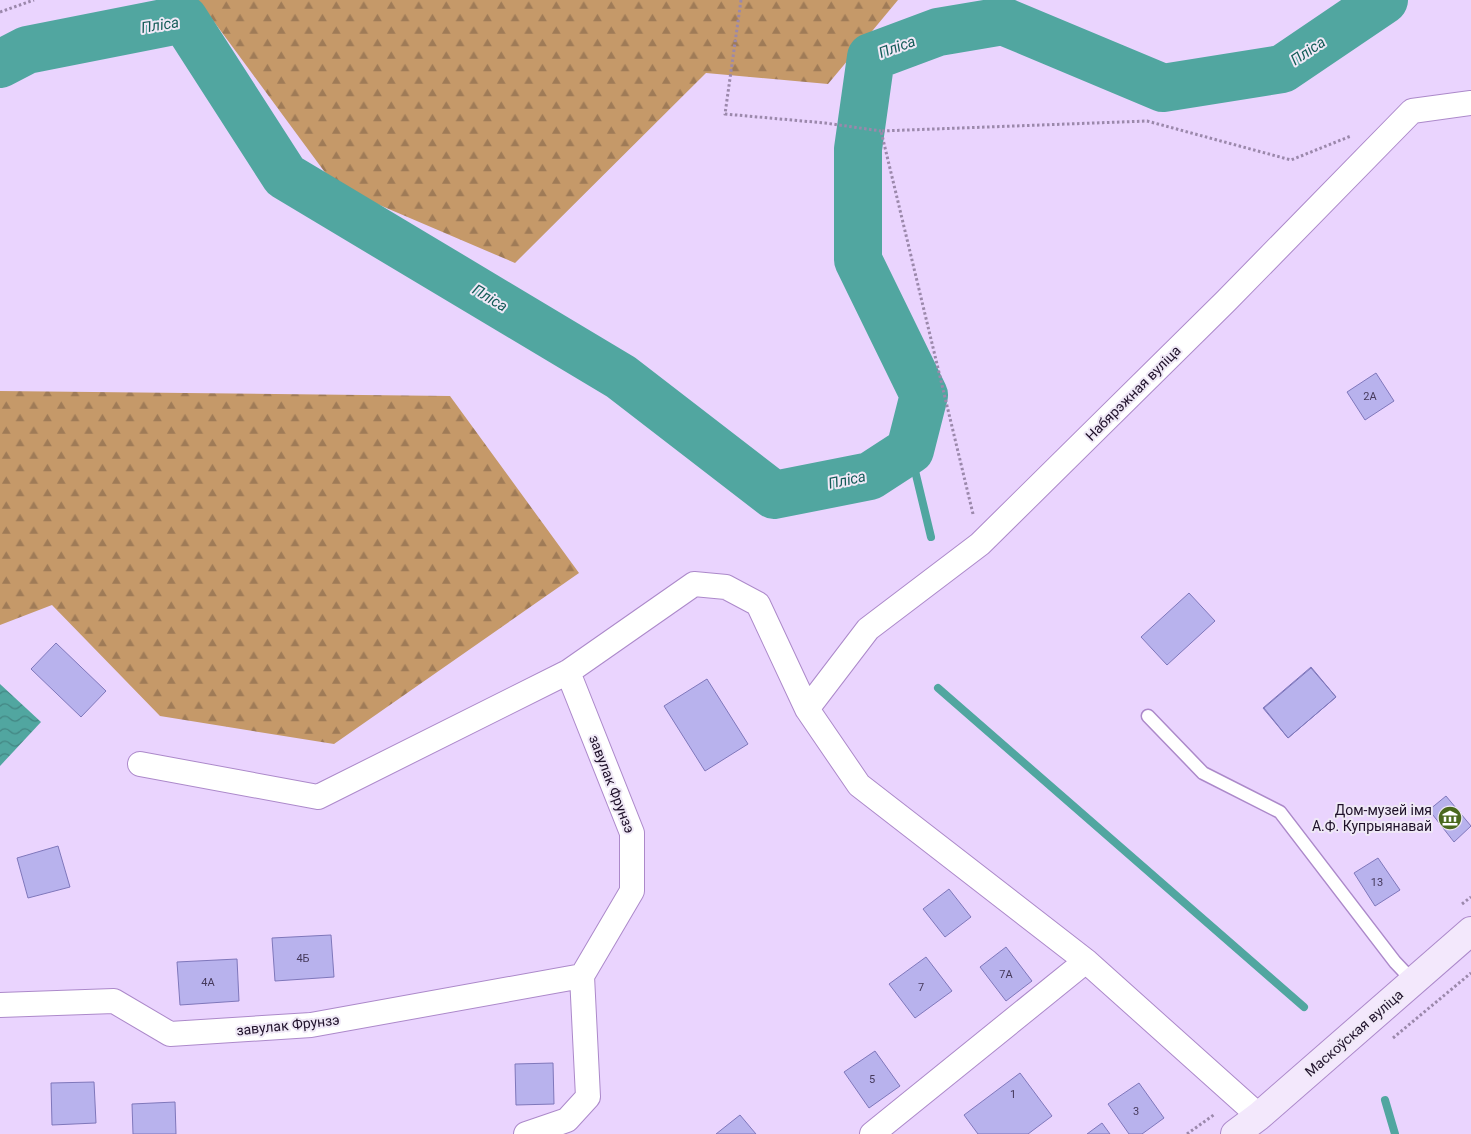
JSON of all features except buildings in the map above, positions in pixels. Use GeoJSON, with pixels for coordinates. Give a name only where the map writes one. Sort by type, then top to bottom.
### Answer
{"type":"FeatureCollection","features":[{"type":"Feature","properties":{"kind":"main road","name":"Маскоўская вуліца"},"geometry":{"type":"LineString","coordinates":[[1235,1134],[1260,1116],[1471,931]]}},
{"type":"Feature","properties":{"kind":"street","name":"Набярэжная вуліца"},"geometry":{"type":"LineString","coordinates":[[807,709],[868,629],[980,544],[1226,302],[1412,111],[1471,103]]}},
{"type":"Feature","properties":{"kind":"street"},"geometry":{"type":"LineString","coordinates":[[140,764],[318,797],[568,672],[694,584],[726,587],[758,604],[807,709],[859,785],[1086,961],[1260,1116]]}},
{"type":"Feature","properties":{"kind":"street","name":"завулак Фрунзэ"},"geometry":{"type":"LineString","coordinates":[[0,1004],[114,1001],[170,1034],[311,1026],[582,976],[632,891],[632,832],[568,672]]}},
{"type":"Feature","properties":{"kind":"street"},"geometry":{"type":"LineString","coordinates":[[872,1134],[1086,961]]}},
{"type":"Feature","properties":{"kind":"street"},"geometry":{"type":"LineString","coordinates":[[526,1134],[567,1120],[588,1096],[582,976]]}},
{"type":"Feature","properties":{"kind":"lane"},"geometry":{"type":"LineString","coordinates":[[1148,716],[1203,773],[1280,812],[1396,962],[1413,981]]}},
{"type":"Feature","properties":{"kind":"path"},"geometry":{"type":"LineString","coordinates":[[0,12],[34,0]]}},
{"type":"Feature","properties":{"kind":"path"},"geometry":{"type":"LineString","coordinates":[[741,0],[725,114],[825,123],[881,131],[1147,121],[1291,160],[1352,135]]}},
{"type":"Feature","properties":{"kind":"path"},"geometry":{"type":"LineString","coordinates":[[881,131],[980,544]]}},
{"type":"Feature","properties":{"kind":"green space"},"geometry":{"type":"Polygon","coordinates":[[[198,0],[898,0],[828,84],[706,73],[515,263],[335,186],[198,0]]]}},
{"type":"Feature","properties":{"kind":"green space"},"geometry":{"type":"Polygon","coordinates":[[[0,391],[450,396],[579,573],[334,744],[160,716],[52,605],[0,625],[0,391]]]}},
{"type":"Feature","properties":{"kind":"water"},"geometry":{"type":"Polygon","coordinates":[[[0,684],[41,722],[0,766],[0,684]]]}},
{"type":"Feature","properties":{"kind":"waterway","name":"Пліса"},"geometry":{"type":"LineString","coordinates":[[0,64],[27,50],[184,19],[285,176],[621,377],[774,495],[870,476],[910,450],[924,395],[858,260],[858,149],[871,57],[938,32],[1003,21],[1163,88],[1282,69],[1384,0]]}},
{"type":"Feature","properties":{"kind":"waterway"},"geometry":{"type":"LineString","coordinates":[[910,450],[931,537]]}},
{"type":"Feature","properties":{"kind":"waterway"},"geometry":{"type":"LineString","coordinates":[[938,688],[1304,1007]]}},
{"type":"Feature","properties":{"kind":"waterway"},"geometry":{"type":"LineString","coordinates":[[1385,1100],[1395,1134]]}},
{"type":"Feature","properties":{"kind":"place","name":"Дом-музей імя А.Ф. Купрыянавай"},"geometry":{"type":"Point","coordinates":[1450,818]}}]}
